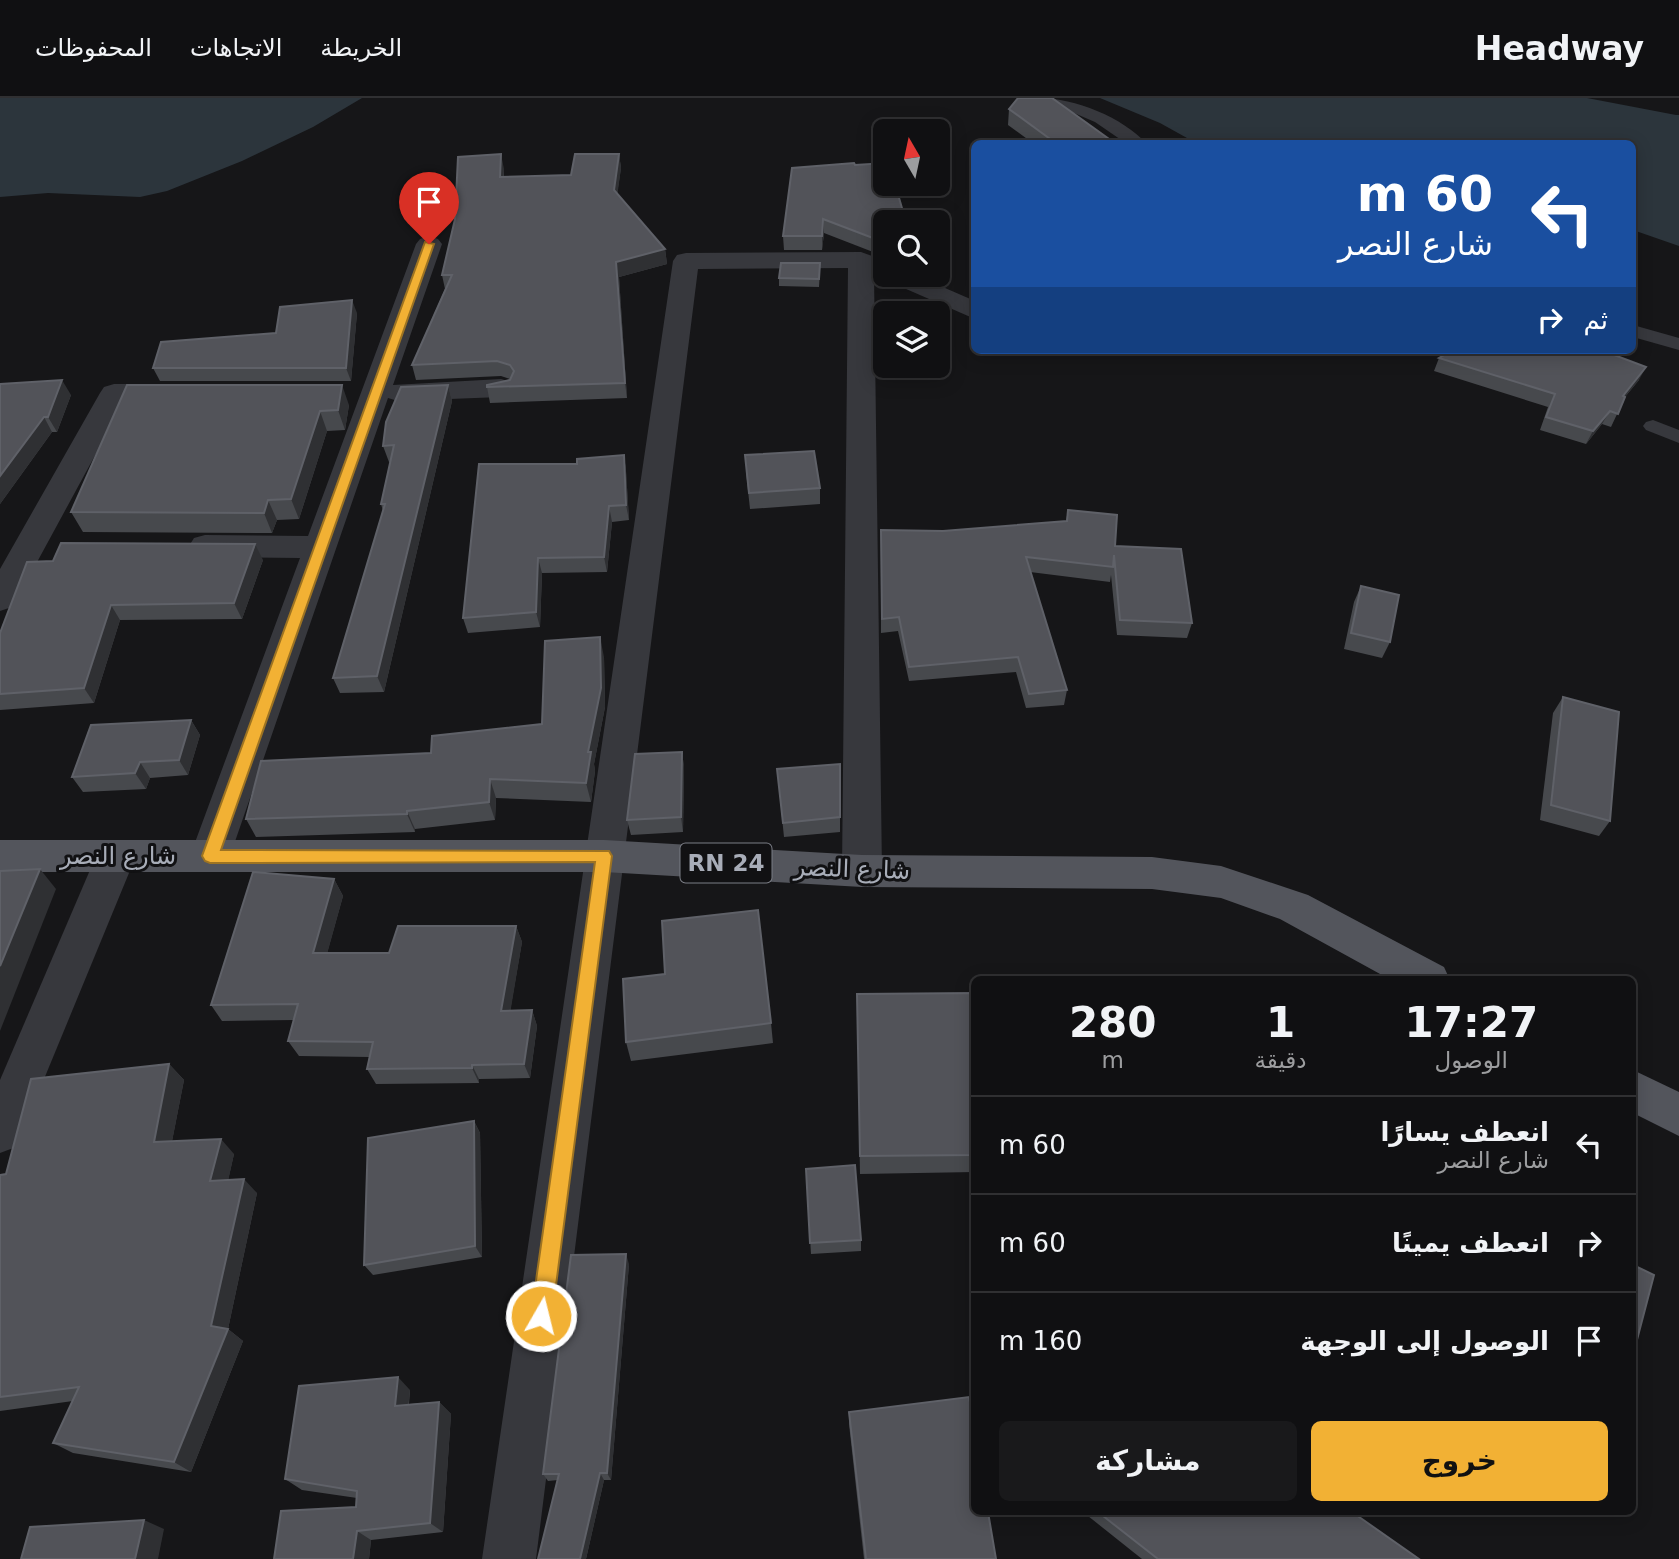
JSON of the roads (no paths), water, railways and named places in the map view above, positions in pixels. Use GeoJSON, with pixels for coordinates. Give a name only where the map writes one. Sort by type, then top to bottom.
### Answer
{"type":"FeatureCollection","features":[{"type":"Feature","properties":{"kind":"main road","name":"شارع النصر"},"geometry":{"type":"LineString","coordinates":[[0,856],[604,856],[862,871],[1152,873],[1221,882],[1294,907],[1422,976]]}},
{"type":"Feature","properties":{"kind":"main road"},"geometry":{"type":"LineString","coordinates":[[1636,1092],[1679,1115]]}},
{"type":"Feature","properties":{"kind":"street"},"geometry":{"type":"LineString","coordinates":[[210,856],[321,547],[361,393],[429,244]]}},
{"type":"Feature","properties":{"kind":"street"},"geometry":{"type":"LineString","coordinates":[[509,1559],[686,261],[873,266],[862,871]]}},
{"type":"Feature","properties":{"kind":"street"},"geometry":{"type":"LineString","coordinates":[[920,287],[971,310]]}},
{"type":"Feature","properties":{"kind":"street"},"geometry":{"type":"LineString","coordinates":[[361,393],[500,388]]}},
{"type":"Feature","properties":{"kind":"street"},"geometry":{"type":"LineString","coordinates":[[0,600],[114,393],[210,393]]}},
{"type":"Feature","properties":{"kind":"street"},"geometry":{"type":"LineString","coordinates":[[182,546],[321,547]]}},
{"type":"Feature","properties":{"kind":"street"},"geometry":{"type":"LineString","coordinates":[[0,1132],[116,856]]}},
{"type":"Feature","properties":{"kind":"lane"},"geometry":{"type":"LineString","coordinates":[[1047,98],[1101,119],[1133,140]]}},
{"type":"Feature","properties":{"kind":"lane"},"geometry":{"type":"LineString","coordinates":[[1636,332],[1679,344]]}},
{"type":"Feature","properties":{"kind":"lane"},"geometry":{"type":"LineString","coordinates":[[1653,426],[1679,437]]}}]}
